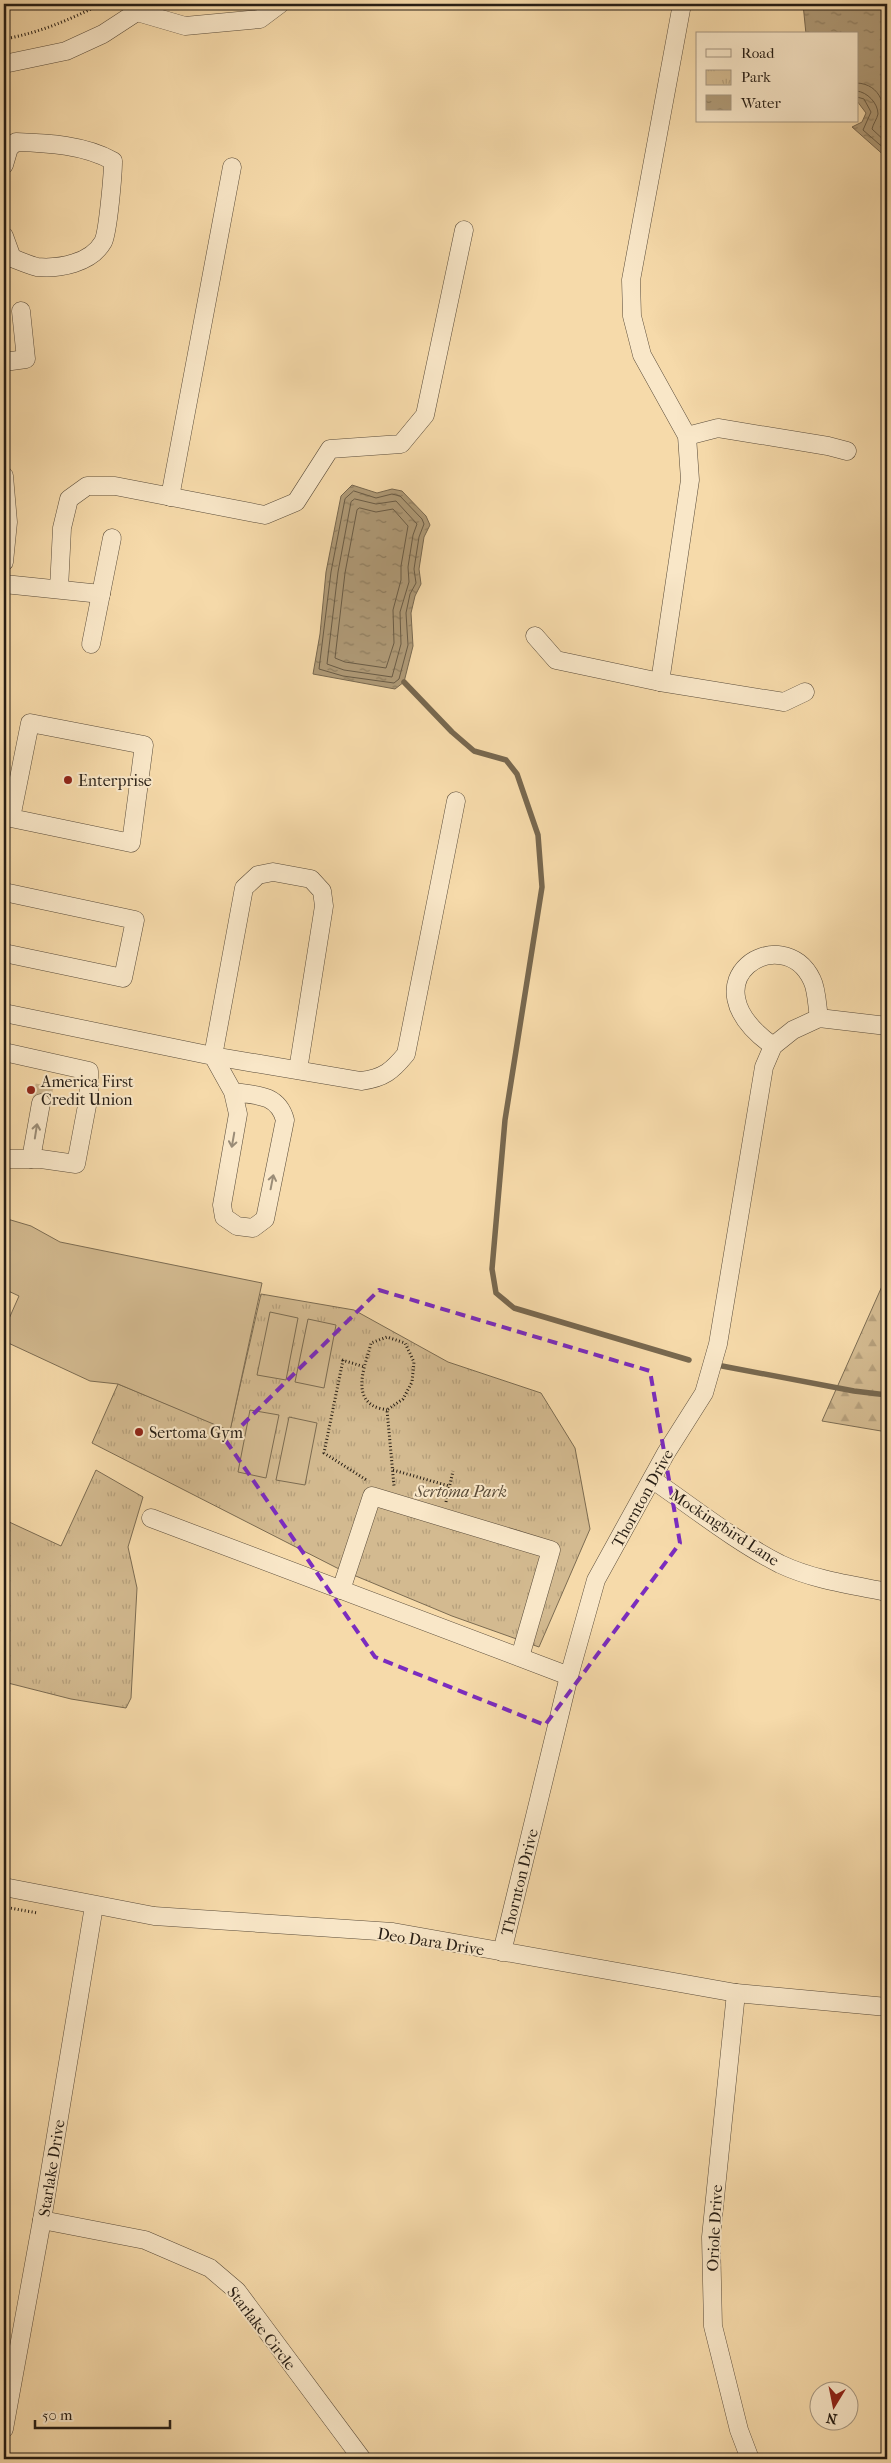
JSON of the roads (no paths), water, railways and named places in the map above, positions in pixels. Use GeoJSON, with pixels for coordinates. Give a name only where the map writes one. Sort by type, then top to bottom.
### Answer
{"type":"FeatureCollection","features":[{"type":"Feature","properties":{"kind":"street"},"geometry":{"type":"LineString","coordinates":[[4,64],[66,51],[103,34],[143,8],[185,26],[260,19],[280,4]]}},
{"type":"Feature","properties":{"kind":"street"},"geometry":{"type":"LineString","coordinates":[[660,682],[690,480],[686,436],[642,355],[632,316],[632,280],[682,4]]}},
{"type":"Feature","properties":{"kind":"street"},"geometry":{"type":"LineString","coordinates":[[4,164],[9,148],[16,142],[37,143],[100,154],[112,162],[113,176],[103,242],[83,260],[58,266],[36,266],[12,258],[4,236]]}},
{"type":"Feature","properties":{"kind":"street"},"geometry":{"type":"LineString","coordinates":[[170,497],[232,167]]}},
{"type":"Feature","properties":{"kind":"street"},"geometry":{"type":"LineString","coordinates":[[60,589],[62,528],[69,499],[87,486],[115,486],[265,515],[296,502],[330,448],[401,444],[425,415],[464,230]]}},
{"type":"Feature","properties":{"kind":"street"},"geometry":{"type":"LineString","coordinates":[[4,362],[26,359],[21,311]]}},
{"type":"Feature","properties":{"kind":"street"},"geometry":{"type":"LineString","coordinates":[[686,436],[718,428],[828,446],[847,451]]}},
{"type":"Feature","properties":{"kind":"street"},"geometry":{"type":"LineString","coordinates":[[4,476],[8,522],[4,562]]}},
{"type":"Feature","properties":{"kind":"street"},"geometry":{"type":"LineString","coordinates":[[91,644],[112,538]]}},
{"type":"Feature","properties":{"kind":"street"},"geometry":{"type":"LineString","coordinates":[[4,584],[101,594]]}},
{"type":"Feature","properties":{"kind":"street"},"geometry":{"type":"LineString","coordinates":[[535,636],[556,660],[660,682],[784,702],[805,692]]}},
{"type":"Feature","properties":{"kind":"street"},"geometry":{"type":"LineString","coordinates":[[30,723],[144,745],[131,843],[8,817],[30,723]]}},
{"type":"Feature","properties":{"kind":"street"},"geometry":{"type":"LineString","coordinates":[[4,1014],[214,1056],[361,1081],[378,1079],[394,1069],[406,1054],[456,801]]}},
{"type":"Feature","properties":{"kind":"street"},"geometry":{"type":"LineString","coordinates":[[233,1092],[273,1100],[282,1108],[285,1120],[265,1219],[253,1228],[238,1226],[224,1217],[222,1205],[238,1114],[233,1092],[214,1056],[244,888],[258,875],[273,872],[310,879],[322,891],[324,906],[298,1070]]}},
{"type":"Feature","properties":{"kind":"street"},"geometry":{"type":"LineString","coordinates":[[4,892],[135,920],[122,978],[4,953]]}},
{"type":"Feature","properties":{"kind":"street"},"geometry":{"type":"LineString","coordinates":[[773,1046],[756,1034],[742,1015],[734,996],[738,979],[745,966],[758,958],[774,954],[800,964],[813,980],[819,1018],[887,1026]]}},
{"type":"Feature","properties":{"kind":"street","name":"Thornton Drive"},"geometry":{"type":"LineString","coordinates":[[502,1952],[569,1676],[596,1580],[666,1453],[704,1393],[718,1344],[764,1067],[773,1046],[793,1030],[819,1018]]}},
{"type":"Feature","properties":{"kind":"street"},"geometry":{"type":"LineString","coordinates":[[4,1052],[48,1070],[89,1071],[89,1095],[76,1164],[32,1159],[4,1159]]}},
{"type":"Feature","properties":{"kind":"street"},"geometry":{"type":"LineString","coordinates":[[32,1159],[40,1103]]}},
{"type":"Feature","properties":{"kind":"street","name":"Mockingbird Lane"},"geometry":{"type":"LineString","coordinates":[[652,1480],[729,1533],[781,1564],[819,1578],[887,1592]]}},
{"type":"Feature","properties":{"kind":"street"},"geometry":{"type":"LineString","coordinates":[[341,1590],[372,1496],[551,1550],[520,1657]]}},
{"type":"Feature","properties":{"kind":"street"},"geometry":{"type":"LineString","coordinates":[[151,1518],[569,1676]]}},
{"type":"Feature","properties":{"kind":"street","name":"Deo Dara Drive"},"geometry":{"type":"LineString","coordinates":[[4,1887],[94,1906],[154,1916],[393,1932],[736,1993],[887,2007]]}},
{"type":"Feature","properties":{"kind":"street","name":"Starlake Drive"},"geometry":{"type":"LineString","coordinates":[[4,2429],[42,2220],[94,1906]]}},
{"type":"Feature","properties":{"kind":"street","name":"Oriole Drive"},"geometry":{"type":"LineString","coordinates":[[736,1993],[711,2237],[713,2326],[739,2430],[750,2459]]}},
{"type":"Feature","properties":{"kind":"street","name":"Starlake Circle"},"geometry":{"type":"LineString","coordinates":[[42,2220],[145,2240],[210,2268],[237,2292],[362,2459]]}},
{"type":"Feature","properties":{"kind":"water"},"geometry":{"type":"Polygon","coordinates":[[[803,4],[887,4],[887,158],[852,127],[862,122],[866,113],[858,102],[858,32],[806,32],[803,4]]]}},
{"type":"Feature","properties":{"kind":"water"},"geometry":{"type":"Polygon","coordinates":[[[352,485],[377,493],[392,489],[402,491],[426,516],[430,525],[424,537],[419,569],[421,584],[415,596],[411,613],[413,646],[404,682],[395,689],[313,674],[320,634],[326,572],[341,496],[352,485]]]}},
{"type":"Feature","properties":{"kind":"waterway"},"geometry":{"type":"LineString","coordinates":[[404,682],[452,732],[474,751],[506,760],[517,774],[538,835],[542,887],[505,1120],[492,1269],[496,1293],[514,1308],[689,1360]]}},
{"type":"Feature","properties":{"kind":"waterway"},"geometry":{"type":"LineString","coordinates":[[722,1366],[854,1391],[887,1395]]}},
{"type":"Feature","properties":{"kind":"tunnel"},"geometry":{"type":"LineString","coordinates":[[41,1103],[46,1078]]}},
{"type":"Feature","properties":{"kind":"place","name":"Enterprise"},"geometry":{"type":"Point","coordinates":[68,780]}},
{"type":"Feature","properties":{"kind":"place","name":"America First Credit Union"},"geometry":{"type":"Point","coordinates":[31,1090]}},
{"type":"Feature","properties":{"kind":"place","name":"Sertoma Gym"},"geometry":{"type":"Point","coordinates":[139,1432]}},
{"type":"Feature","properties":{"kind":"park label","name":"Sertoma Park"},"geometry":{"type":"Point","coordinates":[461,1491]}}]}
